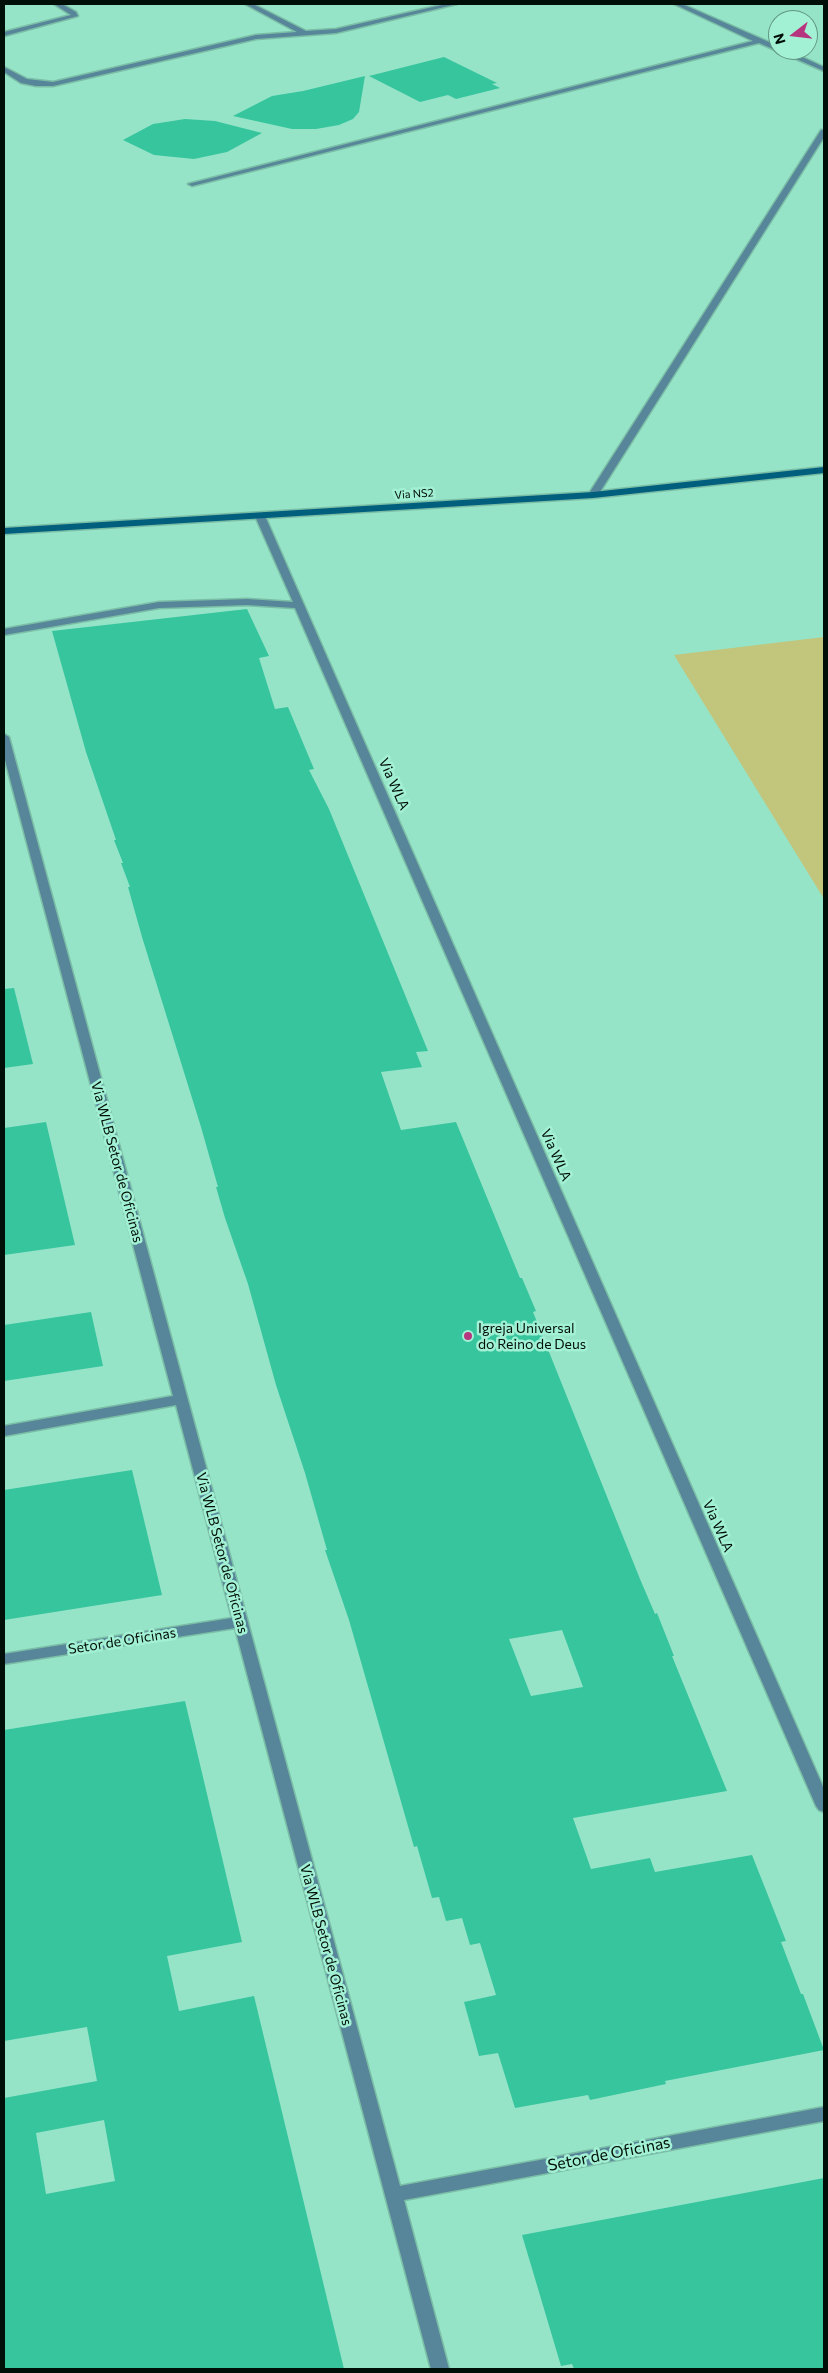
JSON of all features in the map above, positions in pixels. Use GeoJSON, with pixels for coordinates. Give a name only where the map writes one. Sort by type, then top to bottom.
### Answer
{"type":"FeatureCollection","features":[{"type":"Feature","properties":{"kind":"street"},"geometry":{"type":"LineString","coordinates":[[4,34],[75,16],[74,13],[57,4]]}},
{"type":"Feature","properties":{"kind":"street"},"geometry":{"type":"LineString","coordinates":[[248,4],[306,34]]}},
{"type":"Feature","properties":{"kind":"street"},"geometry":{"type":"LineString","coordinates":[[4,70],[24,82],[52,84],[256,37],[336,31],[454,4]]}},
{"type":"Feature","properties":{"kind":"street"},"geometry":{"type":"LineString","coordinates":[[677,4],[768,44]]}},
{"type":"Feature","properties":{"kind":"street"},"geometry":{"type":"LineString","coordinates":[[192,184],[760,41]]}},
{"type":"Feature","properties":{"kind":"street"},"geometry":{"type":"LineString","coordinates":[[804,60],[824,69]]}},
{"type":"Feature","properties":{"kind":"street"},"geometry":{"type":"LineString","coordinates":[[593,495],[824,132]]}},
{"type":"Feature","properties":{"kind":"street","name":"Via NS2"},"geometry":{"type":"LineString","coordinates":[[4,531],[593,495],[824,470]]}},
{"type":"Feature","properties":{"kind":"street","name":"Via WLA"},"geometry":{"type":"LineString","coordinates":[[260,516],[824,1806]]}},
{"type":"Feature","properties":{"kind":"street"},"geometry":{"type":"LineString","coordinates":[[4,632],[159,605],[247,602],[299,605]]}},
{"type":"Feature","properties":{"kind":"street","name":"Via WLB Setor de Oficinas"},"geometry":{"type":"LineString","coordinates":[[4,737],[440,2369]]}},
{"type":"Feature","properties":{"kind":"street"},"geometry":{"type":"LineString","coordinates":[[4,1431],[181,1399]]}},
{"type":"Feature","properties":{"kind":"street","name":"Setor de Oficinas"},"geometry":{"type":"LineString","coordinates":[[4,1659],[241,1622]]}},
{"type":"Feature","properties":{"kind":"street","name":"Setor de Oficinas"},"geometry":{"type":"LineString","coordinates":[[393,2194],[824,2114]]}},
{"type":"Feature","properties":{"kind":"green space"},"geometry":{"type":"Polygon","coordinates":[[[824,637],[824,899],[674,655],[824,637]]]}},
{"type":"Feature","properties":{"kind":"building"},"geometry":{"type":"Polygon","coordinates":[[[444,57],[497,83],[492,84],[500,88],[456,99],[448,95],[420,102],[369,76],[444,57]]]}},
{"type":"Feature","properties":{"kind":"building"},"geometry":{"type":"Polygon","coordinates":[[[365,76],[359,112],[353,119],[339,125],[316,129],[292,129],[233,116],[272,96],[303,91],[365,76]]]}},
{"type":"Feature","properties":{"kind":"building"},"geometry":{"type":"Polygon","coordinates":[[[185,119],[215,121],[262,133],[227,152],[194,159],[154,155],[123,140],[153,124],[185,119]]]}},
{"type":"Feature","properties":{"kind":"building"},"geometry":{"type":"Polygon","coordinates":[[[247,609],[269,656],[259,658],[275,709],[288,707],[314,769],[309,770],[329,809],[428,1051],[416,1052],[422,1067],[381,1072],[401,1130],[456,1122],[520,1278],[522,1278],[536,1311],[533,1312],[640,1579],[655,1614],[657,1613],[674,1656],[672,1656],[727,1791],[573,1818],[591,1869],[650,1858],[655,1872],[752,1855],[786,1941],[781,1942],[824,2050],[665,2081],[666,2084],[590,2100],[588,2095],[515,2108],[498,2053],[479,2056],[464,2002],[496,1995],[480,1943],[470,1945],[462,1918],[446,1921],[439,1897],[432,1898],[417,1846],[414,1847],[349,1620],[325,1550],[327,1550],[305,1473],[276,1385],[248,1284],[225,1218],[201,1127],[142,937],[128,887],[130,887],[114,840],[116,840],[86,752],[52,631],[247,609]],[[562,1630],[509,1639],[531,1696],[583,1687],[562,1630]]]}},
{"type":"Feature","properties":{"kind":"building"},"geometry":{"type":"Polygon","coordinates":[[[14,988],[33,1064],[4,1068],[4,989],[14,988]]]}},
{"type":"Feature","properties":{"kind":"building"},"geometry":{"type":"Polygon","coordinates":[[[46,1122],[75,1245],[4,1255],[4,1128],[46,1122]]]}},
{"type":"Feature","properties":{"kind":"building"},"geometry":{"type":"Polygon","coordinates":[[[91,1312],[103,1366],[4,1381],[4,1325],[91,1312]]]}},
{"type":"Feature","properties":{"kind":"building"},"geometry":{"type":"Polygon","coordinates":[[[132,1470],[162,1595],[4,1620],[4,1490],[132,1470]]]}},
{"type":"Feature","properties":{"kind":"building"},"geometry":{"type":"Polygon","coordinates":[[[185,1701],[242,1942],[167,1956],[179,2011],[254,1996],[344,2369],[4,2369],[4,2098],[97,2081],[87,2027],[4,2041],[4,1730],[185,1701]],[[104,2120],[36,2133],[46,2194],[115,2181],[104,2120]]]}},
{"type":"Feature","properties":{"kind":"building"},"geometry":{"type":"Polygon","coordinates":[[[824,2178],[824,2369],[574,2369],[572,2364],[561,2366],[522,2235],[824,2178]]]}},
{"type":"Feature","properties":{"kind":"place","name":"Igreja Universal do Reino de Deus"},"geometry":{"type":"Point","coordinates":[468,1336]}}]}
